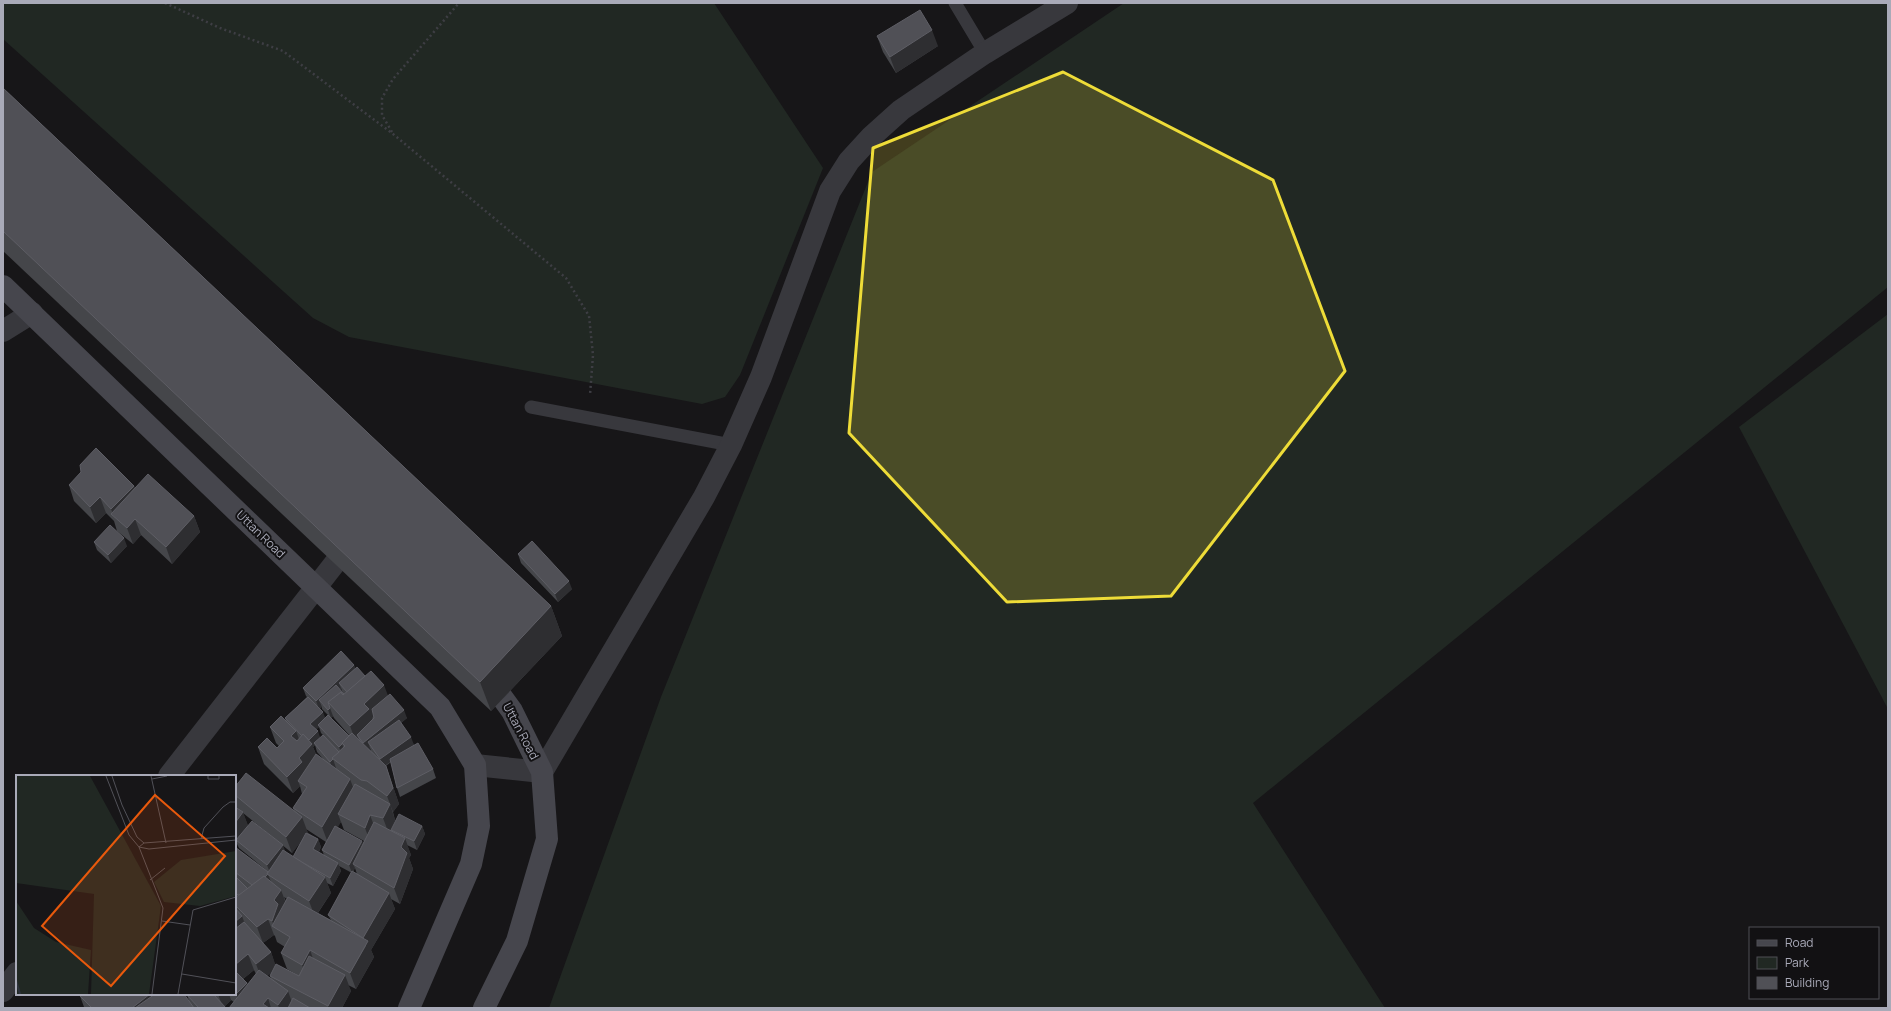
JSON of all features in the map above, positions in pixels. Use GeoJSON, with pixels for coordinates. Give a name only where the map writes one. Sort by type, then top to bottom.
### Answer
{"type":"FeatureCollection","features":[{"type":"Feature","properties":{"kind":"main road","name":"Uttan Road"},"geometry":{"type":"LineString","coordinates":[[3,286],[440,707],[475,765],[479,826],[471,864],[409,1008]]}},
{"type":"Feature","properties":{"kind":"main road"},"geometry":{"type":"LineString","coordinates":[[332,529],[366,561]]}},
{"type":"Feature","properties":{"kind":"main road","name":"Uttan Road"},"geometry":{"type":"LineString","coordinates":[[474,662],[485,673],[512,711],[542,772],[547,839],[517,941],[484,1008]]}},
{"type":"Feature","properties":{"kind":"street"},"geometry":{"type":"LineString","coordinates":[[475,765],[542,772],[704,497],[731,445],[761,377],[830,191],[849,161],[901,110],[985,53],[1067,3]]}},
{"type":"Feature","properties":{"kind":"street"},"geometry":{"type":"LineString","coordinates":[[3,331],[32,313]]}},
{"type":"Feature","properties":{"kind":"street"},"geometry":{"type":"LineString","coordinates":[[170,775],[349,545]]}},
{"type":"Feature","properties":{"kind":"street"},"geometry":{"type":"LineString","coordinates":[[3,991],[16,974]]}},
{"type":"Feature","properties":{"kind":"lane"},"geometry":{"type":"LineString","coordinates":[[954,3],[985,53]]}},
{"type":"Feature","properties":{"kind":"lane"},"geometry":{"type":"LineString","coordinates":[[532,407],[731,445]]}},
{"type":"Feature","properties":{"kind":"path"},"geometry":{"type":"LineString","coordinates":[[165,3],[220,28],[283,51],[393,134],[566,278],[589,316],[593,356],[588,417]]}},
{"type":"Feature","properties":{"kind":"path"},"geometry":{"type":"LineString","coordinates":[[393,134],[382,115],[382,98],[393,79],[459,3]]}},
{"type":"Feature","properties":{"kind":"highlighted area"},"geometry":{"type":"Polygon","coordinates":[[[1063,72],[1273,180],[1345,371],[1171,596],[1007,602],[849,433],[873,148],[1063,72]]]}},
{"type":"Feature","properties":{"kind":"green space"},"geometry":{"type":"Polygon","coordinates":[[[3,3],[714,3],[823,168],[740,375],[725,397],[702,404],[349,337],[313,318],[3,39],[3,3]]]}},
{"type":"Feature","properties":{"kind":"green space"},"geometry":{"type":"Polygon","coordinates":[[[1124,3],[1888,3],[1888,287],[1253,803],[1385,1008],[549,1008],[661,697],[872,172],[1124,3]]]}},
{"type":"Feature","properties":{"kind":"green space"},"geometry":{"type":"Polygon","coordinates":[[[1888,314],[1888,709],[1739,427],[1888,314]]]}},
{"type":"Feature","properties":{"kind":"building"},"geometry":{"type":"Polygon","coordinates":[[[920,10],[932,30],[890,57],[877,36],[920,10]]]}},
{"type":"Feature","properties":{"kind":"building"},"geometry":{"type":"Polygon","coordinates":[[[3,88],[551,606],[480,682],[3,231],[3,88]]]}},
{"type":"Feature","properties":{"kind":"building"},"geometry":{"type":"Polygon","coordinates":[[[96,448],[134,486],[111,509],[100,497],[90,507],[69,485],[81,472],[80,465],[96,448]]]}},
{"type":"Feature","properties":{"kind":"building"},"geometry":{"type":"Polygon","coordinates":[[[148,474],[194,516],[166,547],[135,519],[127,528],[111,514],[148,474]]]}},
{"type":"Feature","properties":{"kind":"building"},"geometry":{"type":"Polygon","coordinates":[[[110,525],[124,538],[108,555],[94,542],[110,525]]]}},
{"type":"Feature","properties":{"kind":"building"},"geometry":{"type":"Polygon","coordinates":[[[532,541],[569,581],[555,594],[518,554],[532,541]]]}},
{"type":"Feature","properties":{"kind":"building"},"geometry":{"type":"Polygon","coordinates":[[[341,651],[354,665],[316,701],[303,688],[341,651]]]}},
{"type":"Feature","properties":{"kind":"building"},"geometry":{"type":"Polygon","coordinates":[[[357,667],[365,676],[347,692],[339,683],[357,667]]]}},
{"type":"Feature","properties":{"kind":"building"},"geometry":{"type":"Polygon","coordinates":[[[371,671],[384,685],[364,704],[369,709],[350,726],[328,702],[341,692],[343,695],[371,671]]]}},
{"type":"Feature","properties":{"kind":"building"},"geometry":{"type":"Polygon","coordinates":[[[336,685],[344,694],[343,695],[341,692],[328,702],[330,708],[328,710],[319,700],[336,685]]]}},
{"type":"Feature","properties":{"kind":"building"},"geometry":{"type":"Polygon","coordinates":[[[390,694],[404,710],[363,743],[357,735],[374,718],[372,709],[390,694]]]}},
{"type":"Feature","properties":{"kind":"building"},"geometry":{"type":"Polygon","coordinates":[[[308,697],[323,712],[310,724],[318,731],[309,740],[303,734],[302,736],[285,718],[308,697]]]}},
{"type":"Feature","properties":{"kind":"building"},"geometry":{"type":"Polygon","coordinates":[[[328,715],[349,736],[339,747],[318,725],[328,715]]]}},
{"type":"Feature","properties":{"kind":"building"},"geometry":{"type":"Polygon","coordinates":[[[281,716],[296,731],[291,736],[297,741],[303,734],[312,744],[299,758],[302,762],[287,777],[258,747],[267,738],[277,748],[284,741],[270,727],[281,716]]]}},
{"type":"Feature","properties":{"kind":"building"},"geometry":{"type":"Polygon","coordinates":[[[399,720],[411,737],[380,759],[368,742],[399,720]]]}},
{"type":"Feature","properties":{"kind":"building"},"geometry":{"type":"Polygon","coordinates":[[[352,733],[386,766],[393,788],[387,796],[367,781],[361,780],[332,758],[345,746],[342,743],[352,733]]]}},
{"type":"Feature","properties":{"kind":"building"},"geometry":{"type":"Polygon","coordinates":[[[323,735],[339,752],[330,762],[314,743],[323,735]]]}},
{"type":"Feature","properties":{"kind":"building"},"geometry":{"type":"Polygon","coordinates":[[[418,743],[433,769],[397,788],[390,759],[418,743]]]}},
{"type":"Feature","properties":{"kind":"building"},"geometry":{"type":"Polygon","coordinates":[[[316,754],[350,779],[322,827],[293,808],[307,787],[298,781],[316,754]]]}},
{"type":"Feature","properties":{"kind":"building"},"geometry":{"type":"Polygon","coordinates":[[[246,773],[302,817],[286,837],[236,796],[236,786],[246,773]]]}},
{"type":"Feature","properties":{"kind":"building"},"geometry":{"type":"Polygon","coordinates":[[[355,784],[390,804],[383,818],[370,815],[365,828],[338,814],[355,784]]]}},
{"type":"Feature","properties":{"kind":"building"},"geometry":{"type":"Polygon","coordinates":[[[236,808],[243,812],[236,822],[236,808]]]}},
{"type":"Feature","properties":{"kind":"building"},"geometry":{"type":"Polygon","coordinates":[[[399,814],[422,826],[414,841],[391,830],[399,814]]]}},
{"type":"Feature","properties":{"kind":"building"},"geometry":{"type":"Polygon","coordinates":[[[252,821],[283,845],[267,865],[236,840],[252,821]]]}},
{"type":"Feature","properties":{"kind":"building"},"geometry":{"type":"Polygon","coordinates":[[[374,822],[405,838],[401,847],[407,853],[394,888],[353,864],[374,822]]]}},
{"type":"Feature","properties":{"kind":"building"},"geometry":{"type":"Polygon","coordinates":[[[335,826],[362,841],[349,865],[322,850],[335,826]]]}},
{"type":"Feature","properties":{"kind":"building"},"geometry":{"type":"Polygon","coordinates":[[[306,833],[318,839],[313,849],[338,863],[330,878],[293,857],[306,833]]]}},
{"type":"Feature","properties":{"kind":"building"},"geometry":{"type":"Polygon","coordinates":[[[236,848],[268,872],[265,877],[264,876],[252,885],[236,873],[236,848]]]}},
{"type":"Feature","properties":{"kind":"building"},"geometry":{"type":"Polygon","coordinates":[[[283,850],[325,877],[309,901],[267,874],[283,850]]]}},
{"type":"Feature","properties":{"kind":"building"},"geometry":{"type":"Polygon","coordinates":[[[352,871],[389,893],[363,938],[328,915],[352,871]]]}},
{"type":"Feature","properties":{"kind":"building"},"geometry":{"type":"Polygon","coordinates":[[[264,876],[281,890],[274,900],[278,904],[272,921],[268,919],[257,927],[236,906],[236,897],[264,876]]]}},
{"type":"Feature","properties":{"kind":"building"},"geometry":{"type":"Polygon","coordinates":[[[236,877],[248,889],[240,895],[238,894],[236,896],[236,877]]]}},
{"type":"Feature","properties":{"kind":"building"},"geometry":{"type":"Polygon","coordinates":[[[288,897],[368,941],[350,973],[310,950],[302,965],[281,953],[290,937],[272,926],[288,897]]]}},
{"type":"Feature","properties":{"kind":"building"},"geometry":{"type":"Polygon","coordinates":[[[236,909],[242,916],[236,921],[236,909]]]}},
{"type":"Feature","properties":{"kind":"building"},"geometry":{"type":"Polygon","coordinates":[[[244,922],[271,952],[256,964],[248,954],[236,964],[236,928],[244,922]]]}},
{"type":"Feature","properties":{"kind":"building"},"geometry":{"type":"Polygon","coordinates":[[[309,956],[345,975],[328,1006],[270,976],[276,964],[299,976],[309,956]]]}},
{"type":"Feature","properties":{"kind":"building"},"geometry":{"type":"Polygon","coordinates":[[[259,970],[288,991],[278,1005],[268,998],[263,1004],[269,1008],[229,1008],[259,970]]]}},
{"type":"Feature","properties":{"kind":"building"},"geometry":{"type":"Polygon","coordinates":[[[236,972],[247,983],[236,994],[236,972]]]}},
{"type":"Feature","properties":{"kind":"building"},"geometry":{"type":"Polygon","coordinates":[[[149,995],[132,1008],[92,1008],[80,996],[149,995]]]}},
{"type":"Feature","properties":{"kind":"building"},"geometry":{"type":"Polygon","coordinates":[[[154,995],[185,995],[194,1008],[135,1008],[154,995]]]}},
{"type":"Feature","properties":{"kind":"building"},"geometry":{"type":"Polygon","coordinates":[[[187,995],[214,995],[226,1008],[199,1008],[187,995]]]}},
{"type":"Feature","properties":{"kind":"building"},"geometry":{"type":"Polygon","coordinates":[[[293,998],[310,1008],[288,1008],[293,998]]]}}]}
